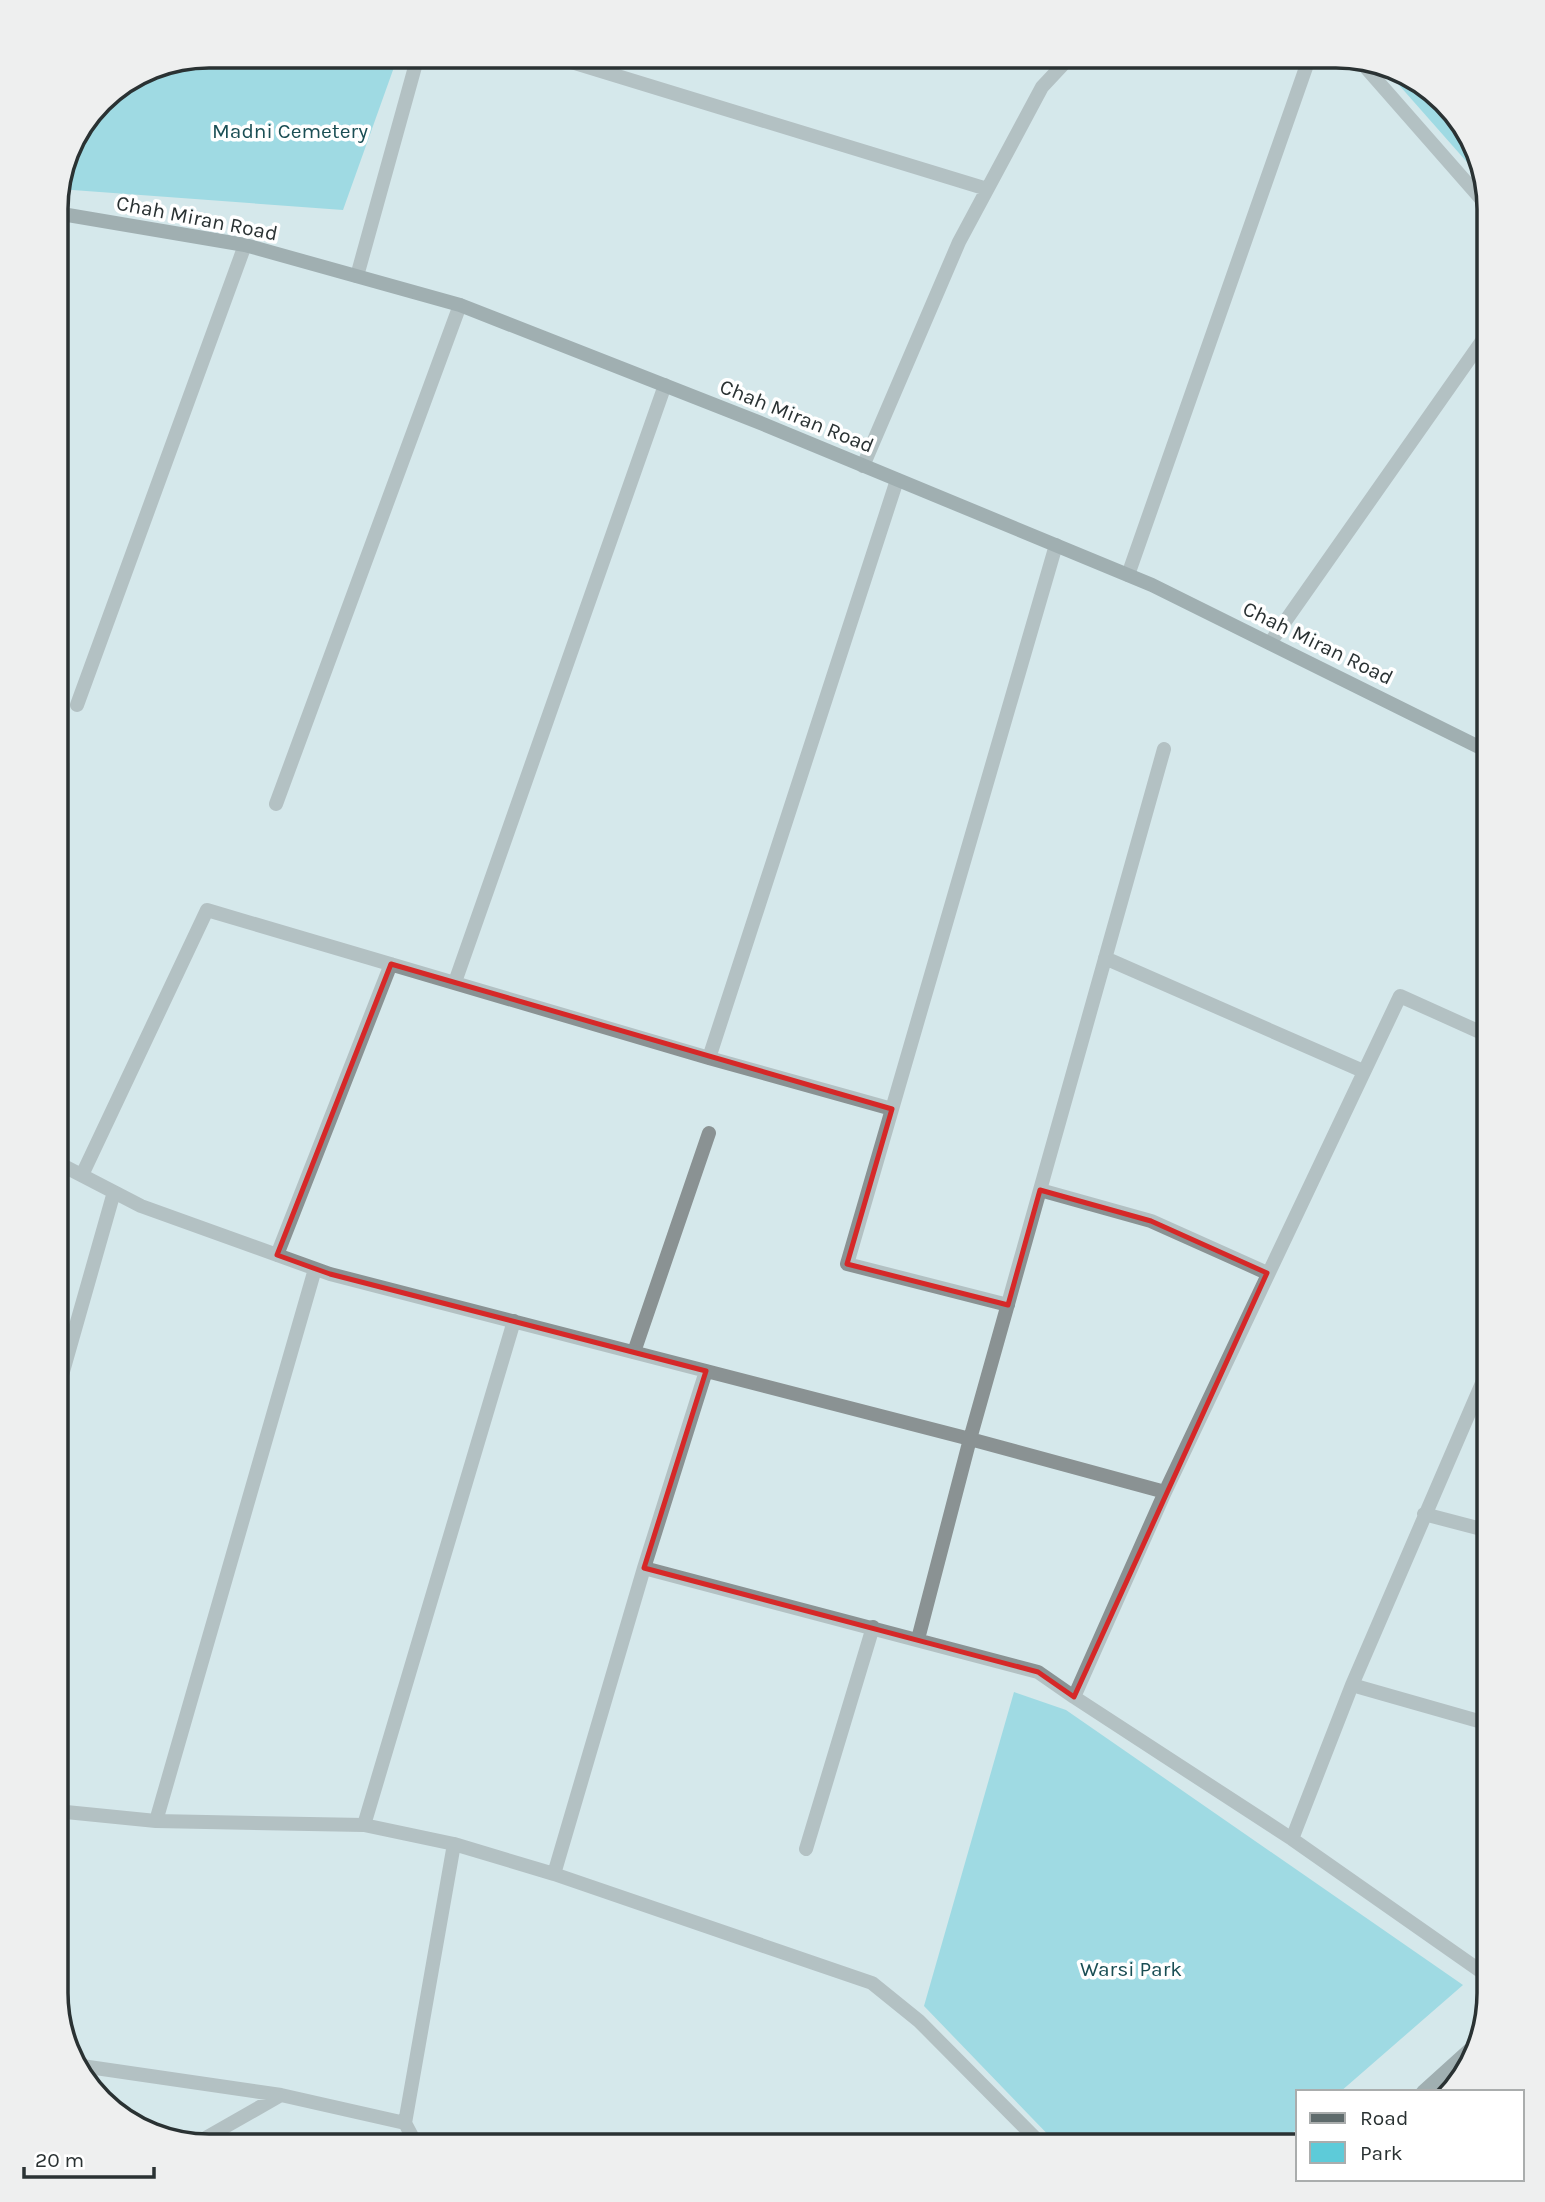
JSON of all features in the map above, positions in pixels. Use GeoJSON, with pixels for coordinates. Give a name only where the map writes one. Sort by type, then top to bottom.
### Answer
{"type":"FeatureCollection","features":[{"type":"Feature","properties":{"kind":"street"},"geometry":{"type":"LineString","coordinates":[[357,276],[414,69]]}},
{"type":"Feature","properties":{"kind":"street"},"geometry":{"type":"LineString","coordinates":[[595,69],[987,189]]}},
{"type":"Feature","properties":{"kind":"street"},"geometry":{"type":"LineString","coordinates":[[863,466],[959,242],[1042,87],[1059,69]]}},
{"type":"Feature","properties":{"kind":"street"},"geometry":{"type":"LineString","coordinates":[[1128,575],[1305,69]]}},
{"type":"Feature","properties":{"kind":"street"},"geometry":{"type":"LineString","coordinates":[[1370,73],[1476,193]]}},
{"type":"Feature","properties":{"kind":"street","name":"Chah Miran Road"},"geometry":{"type":"LineString","coordinates":[[69,215],[245,245],[460,305],[665,385],[1128,575],[1477,746]]}},
{"type":"Feature","properties":{"kind":"street"},"geometry":{"type":"LineString","coordinates":[[77,705],[245,245]]}},
{"type":"Feature","properties":{"kind":"street"},"geometry":{"type":"LineString","coordinates":[[276,804],[460,305]]}},
{"type":"Feature","properties":{"kind":"street"},"geometry":{"type":"LineString","coordinates":[[1270,643],[1477,348]]}},
{"type":"Feature","properties":{"kind":"street"},"geometry":{"type":"LineString","coordinates":[[455,982],[665,385]]}},
{"type":"Feature","properties":{"kind":"street"},"geometry":{"type":"LineString","coordinates":[[709,1058],[897,480]]}},
{"type":"Feature","properties":{"kind":"street"},"geometry":{"type":"LineString","coordinates":[[1008,1305],[847,1264],[1056,545]]}},
{"type":"Feature","properties":{"kind":"street"},"geometry":{"type":"LineString","coordinates":[[918,1639],[970,1439],[1164,749]]}},
{"type":"Feature","properties":{"kind":"street"},"geometry":{"type":"LineString","coordinates":[[82,1175],[207,910],[892,1109]]}},
{"type":"Feature","properties":{"kind":"street"},"geometry":{"type":"LineString","coordinates":[[1105,958],[1363,1071]]}},
{"type":"Feature","properties":{"kind":"street"},"geometry":{"type":"LineString","coordinates":[[276,1255],[391,964]]}},
{"type":"Feature","properties":{"kind":"street"},"geometry":{"type":"LineString","coordinates":[[1074,1697],[1165,1492],[1400,996],[1477,1031]]}},
{"type":"Feature","properties":{"kind":"street"},"geometry":{"type":"LineString","coordinates":[[634,1352],[709,1133]]}},
{"type":"Feature","properties":{"kind":"street"},"geometry":{"type":"LineString","coordinates":[[68,1168],[141,1206],[330,1274],[1165,1492]]}},
{"type":"Feature","properties":{"kind":"street"},"geometry":{"type":"LineString","coordinates":[[1040,1190],[1151,1221],[1267,1273]]}},
{"type":"Feature","properties":{"kind":"street"},"geometry":{"type":"LineString","coordinates":[[68,1352],[114,1192]]}},
{"type":"Feature","properties":{"kind":"street"},"geometry":{"type":"LineString","coordinates":[[156,1821],[315,1269]]}},
{"type":"Feature","properties":{"kind":"street"},"geometry":{"type":"LineString","coordinates":[[364,1825],[514,1321]]}},
{"type":"Feature","properties":{"kind":"street"},"geometry":{"type":"LineString","coordinates":[[554,1874],[706,1371]]}},
{"type":"Feature","properties":{"kind":"street"},"geometry":{"type":"LineString","coordinates":[[1292,1839],[1352,1685],[1477,1394]]}},
{"type":"Feature","properties":{"kind":"street"},"geometry":{"type":"LineString","coordinates":[[1424,1514],[1477,1528]]}},
{"type":"Feature","properties":{"kind":"street"},"geometry":{"type":"LineString","coordinates":[[645,1568],[1038,1672],[1292,1839],[1477,1969]]}},
{"type":"Feature","properties":{"kind":"street"},"geometry":{"type":"LineString","coordinates":[[806,1849],[873,1627]]}},
{"type":"Feature","properties":{"kind":"street"},"geometry":{"type":"LineString","coordinates":[[1352,1685],[1477,1721]]}},
{"type":"Feature","properties":{"kind":"street"},"geometry":{"type":"LineString","coordinates":[[68,1812],[156,1821],[364,1825],[454,1844],[554,1874],[872,1983],[919,2021],[1031,2134]]}},
{"type":"Feature","properties":{"kind":"street"},"geometry":{"type":"LineString","coordinates":[[410,2133],[405,2123],[454,1844]]}},
{"type":"Feature","properties":{"kind":"street"},"geometry":{"type":"LineString","coordinates":[[1425,2090],[1460,2058]]}},
{"type":"Feature","properties":{"kind":"street"},"geometry":{"type":"LineString","coordinates":[[90,2067],[281,2095],[405,2123]]}},
{"type":"Feature","properties":{"kind":"street"},"geometry":{"type":"LineString","coordinates":[[225,2133],[281,2095]]}},
{"type":"Feature","properties":{"kind":"highlighted area"},"geometry":{"type":"Polygon","coordinates":[[[391,964],[892,1109],[847,1264],[1008,1305],[1040,1190],[1151,1221],[1267,1273],[1074,1697],[1038,1672],[644,1568],[706,1371],[330,1274],[277,1255],[391,964]]]}},
{"type":"Feature","properties":{"kind":"green space","name":"Madni Cemetery"},"geometry":{"type":"Polygon","coordinates":[[[200,69],[393,69],[343,210],[70,190],[79,155],[103,116],[123,97],[155,79],[200,69]]]}},
{"type":"Feature","properties":{"kind":"green space"},"geometry":{"type":"Polygon","coordinates":[[[1397,82],[1422,97],[1448,123],[1469,165],[1397,82]]]}},
{"type":"Feature","properties":{"kind":"green space","name":"Warsi Park"},"geometry":{"type":"Polygon","coordinates":[[[1014,1692],[1066,1710],[1463,1985],[1342,2090],[1296,2090],[1296,2130],[1291,2134],[1047,2134],[924,2006],[1014,1692]]]}}]}
